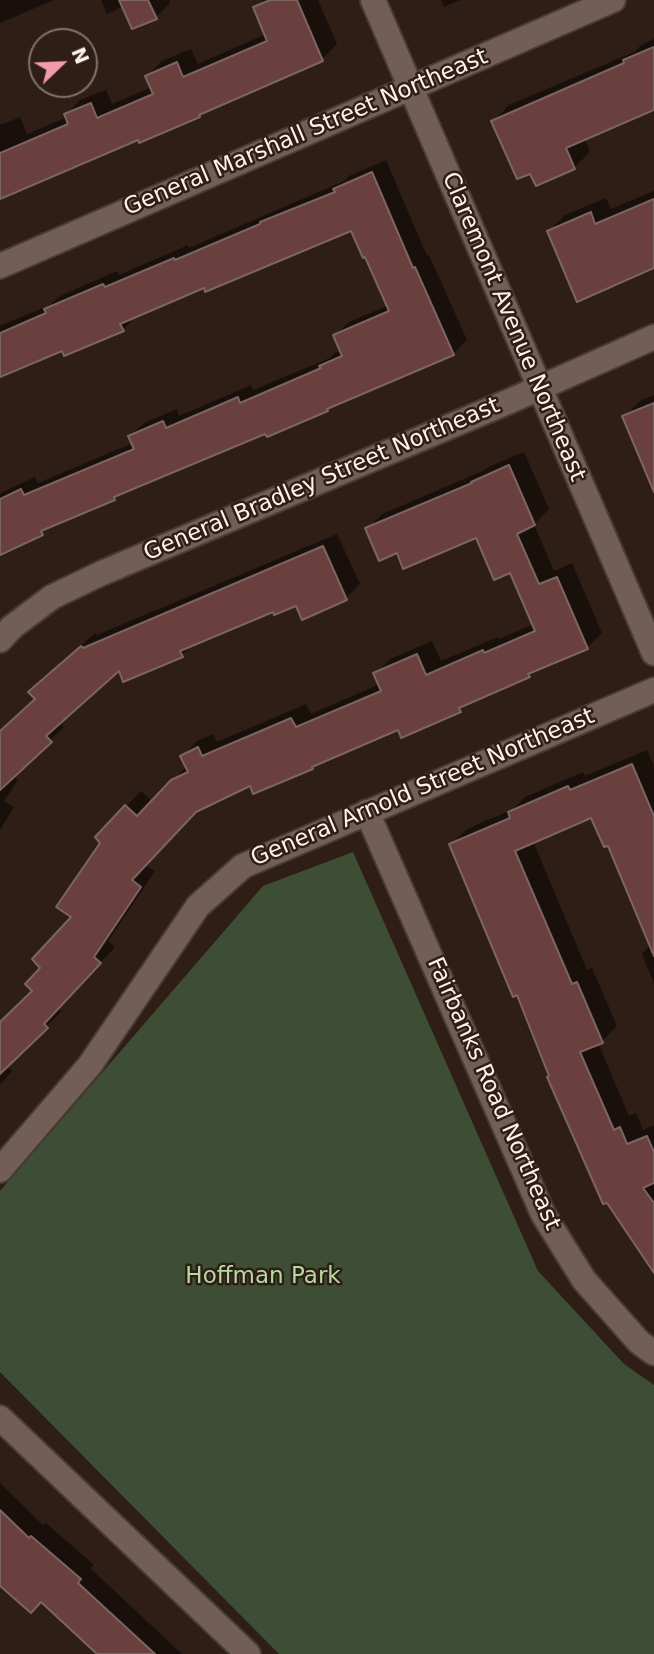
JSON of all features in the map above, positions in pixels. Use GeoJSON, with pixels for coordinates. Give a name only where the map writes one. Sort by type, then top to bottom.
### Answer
{"type":"FeatureCollection","features":[{"type":"Feature","properties":{"kind":"street","name":"Claremont Avenue Northeast"},"geometry":{"type":"LineString","coordinates":[[373,0],[654,653]]}},
{"type":"Feature","properties":{"kind":"street","name":"General Marshall Street Northeast"},"geometry":{"type":"LineString","coordinates":[[0,265],[613,0]]}},
{"type":"Feature","properties":{"kind":"street","name":"General Bradley Street Northeast"},"geometry":{"type":"LineString","coordinates":[[0,640],[52,597],[102,573],[654,337]]}},
{"type":"Feature","properties":{"kind":"street","name":"General Arnold Street Northeast"},"geometry":{"type":"LineString","coordinates":[[0,1170],[90,1065],[198,906],[243,866],[654,690]]}},
{"type":"Feature","properties":{"kind":"street","name":"Fairbanks Road Northeast"},"geometry":{"type":"LineString","coordinates":[[367,812],[543,1214],[584,1280],[639,1342],[654,1353]]}},
{"type":"Feature","properties":{"kind":"street"},"geometry":{"type":"LineString","coordinates":[[0,1418],[248,1654]]}},
{"type":"Feature","properties":{"kind":"green space","name":"Hoffman Park"},"geometry":{"type":"Polygon","coordinates":[[[353,852],[538,1271],[624,1364],[654,1385],[654,1654],[279,1654],[0,1372],[0,1191],[263,886],[353,852]]]}},
{"type":"Feature","properties":{"kind":"building"},"geometry":{"type":"Polygon","coordinates":[[[119,0],[148,0],[157,19],[132,29],[119,0]]]}},
{"type":"Feature","properties":{"kind":"building"},"geometry":{"type":"Polygon","coordinates":[[[270,0],[297,0],[323,61],[199,115],[200,117],[139,143],[138,140],[0,199],[0,153],[68,124],[64,114],[91,103],[97,118],[153,94],[145,76],[177,62],[183,77],[267,41],[253,7],[270,0]]]}},
{"type":"Feature","properties":{"kind":"building"},"geometry":{"type":"Polygon","coordinates":[[[654,47],[654,110],[566,148],[575,169],[536,186],[530,174],[517,179],[491,121],[624,63],[623,60],[654,47]]]}},
{"type":"Feature","properties":{"kind":"building"},"geometry":{"type":"Polygon","coordinates":[[[372,172],[454,355],[267,437],[265,434],[114,497],[115,500],[41,531],[43,535],[0,555],[0,499],[21,489],[24,495],[134,449],[128,436],[163,421],[166,428],[238,397],[240,403],[321,368],[319,366],[342,356],[333,335],[389,311],[351,231],[120,324],[124,331],[64,356],[62,351],[0,377],[0,333],[46,313],[44,309],[103,284],[105,287],[174,258],[175,260],[335,192],[333,189],[372,172]]]}},
{"type":"Feature","properties":{"kind":"building"},"geometry":{"type":"Polygon","coordinates":[[[654,199],[654,268],[577,302],[547,231],[591,212],[595,224],[654,199]]]}},
{"type":"Feature","properties":{"kind":"building"},"geometry":{"type":"Polygon","coordinates":[[[654,403],[654,492],[622,416],[654,403]]]}},
{"type":"Feature","properties":{"kind":"building"},"geometry":{"type":"Polygon","coordinates":[[[509,465],[535,525],[517,534],[539,584],[557,577],[588,649],[528,674],[530,677],[459,708],[461,712],[401,738],[398,730],[253,794],[250,786],[196,812],[132,880],[141,887],[94,957],[101,963],[44,1024],[48,1028],[0,1074],[0,1022],[32,991],[25,984],[40,968],[32,959],[71,917],[56,907],[100,843],[95,837],[125,805],[137,816],[171,780],[188,772],[180,756],[198,747],[202,756],[291,718],[296,727],[381,691],[373,673],[417,654],[426,675],[535,631],[510,573],[494,580],[476,538],[403,569],[397,553],[379,561],[365,528],[509,465]]]}},
{"type":"Feature","properties":{"kind":"building"},"geometry":{"type":"Polygon","coordinates":[[[323,546],[347,600],[302,620],[296,606],[274,615],[273,612],[180,651],[183,657],[123,682],[119,671],[46,736],[52,742],[0,790],[0,731],[35,699],[28,692],[81,646],[83,648],[323,546]]]}},
{"type":"Feature","properties":{"kind":"building"},"geometry":{"type":"Polygon","coordinates":[[[632,764],[654,816],[654,956],[608,846],[604,847],[591,818],[515,851],[572,984],[577,982],[603,1043],[580,1052],[614,1130],[620,1127],[627,1144],[647,1136],[654,1152],[654,1183],[643,1188],[654,1203],[654,1273],[607,1203],[603,1204],[547,1077],[549,1076],[517,995],[513,997],[449,844],[510,818],[508,812],[568,786],[570,790],[632,764]]]}},
{"type":"Feature","properties":{"kind":"building"},"geometry":{"type":"Polygon","coordinates":[[[0,1510],[29,1538],[31,1536],[81,1579],[78,1583],[155,1654],[97,1654],[41,1602],[31,1613],[0,1586],[0,1510]]]}}]}
